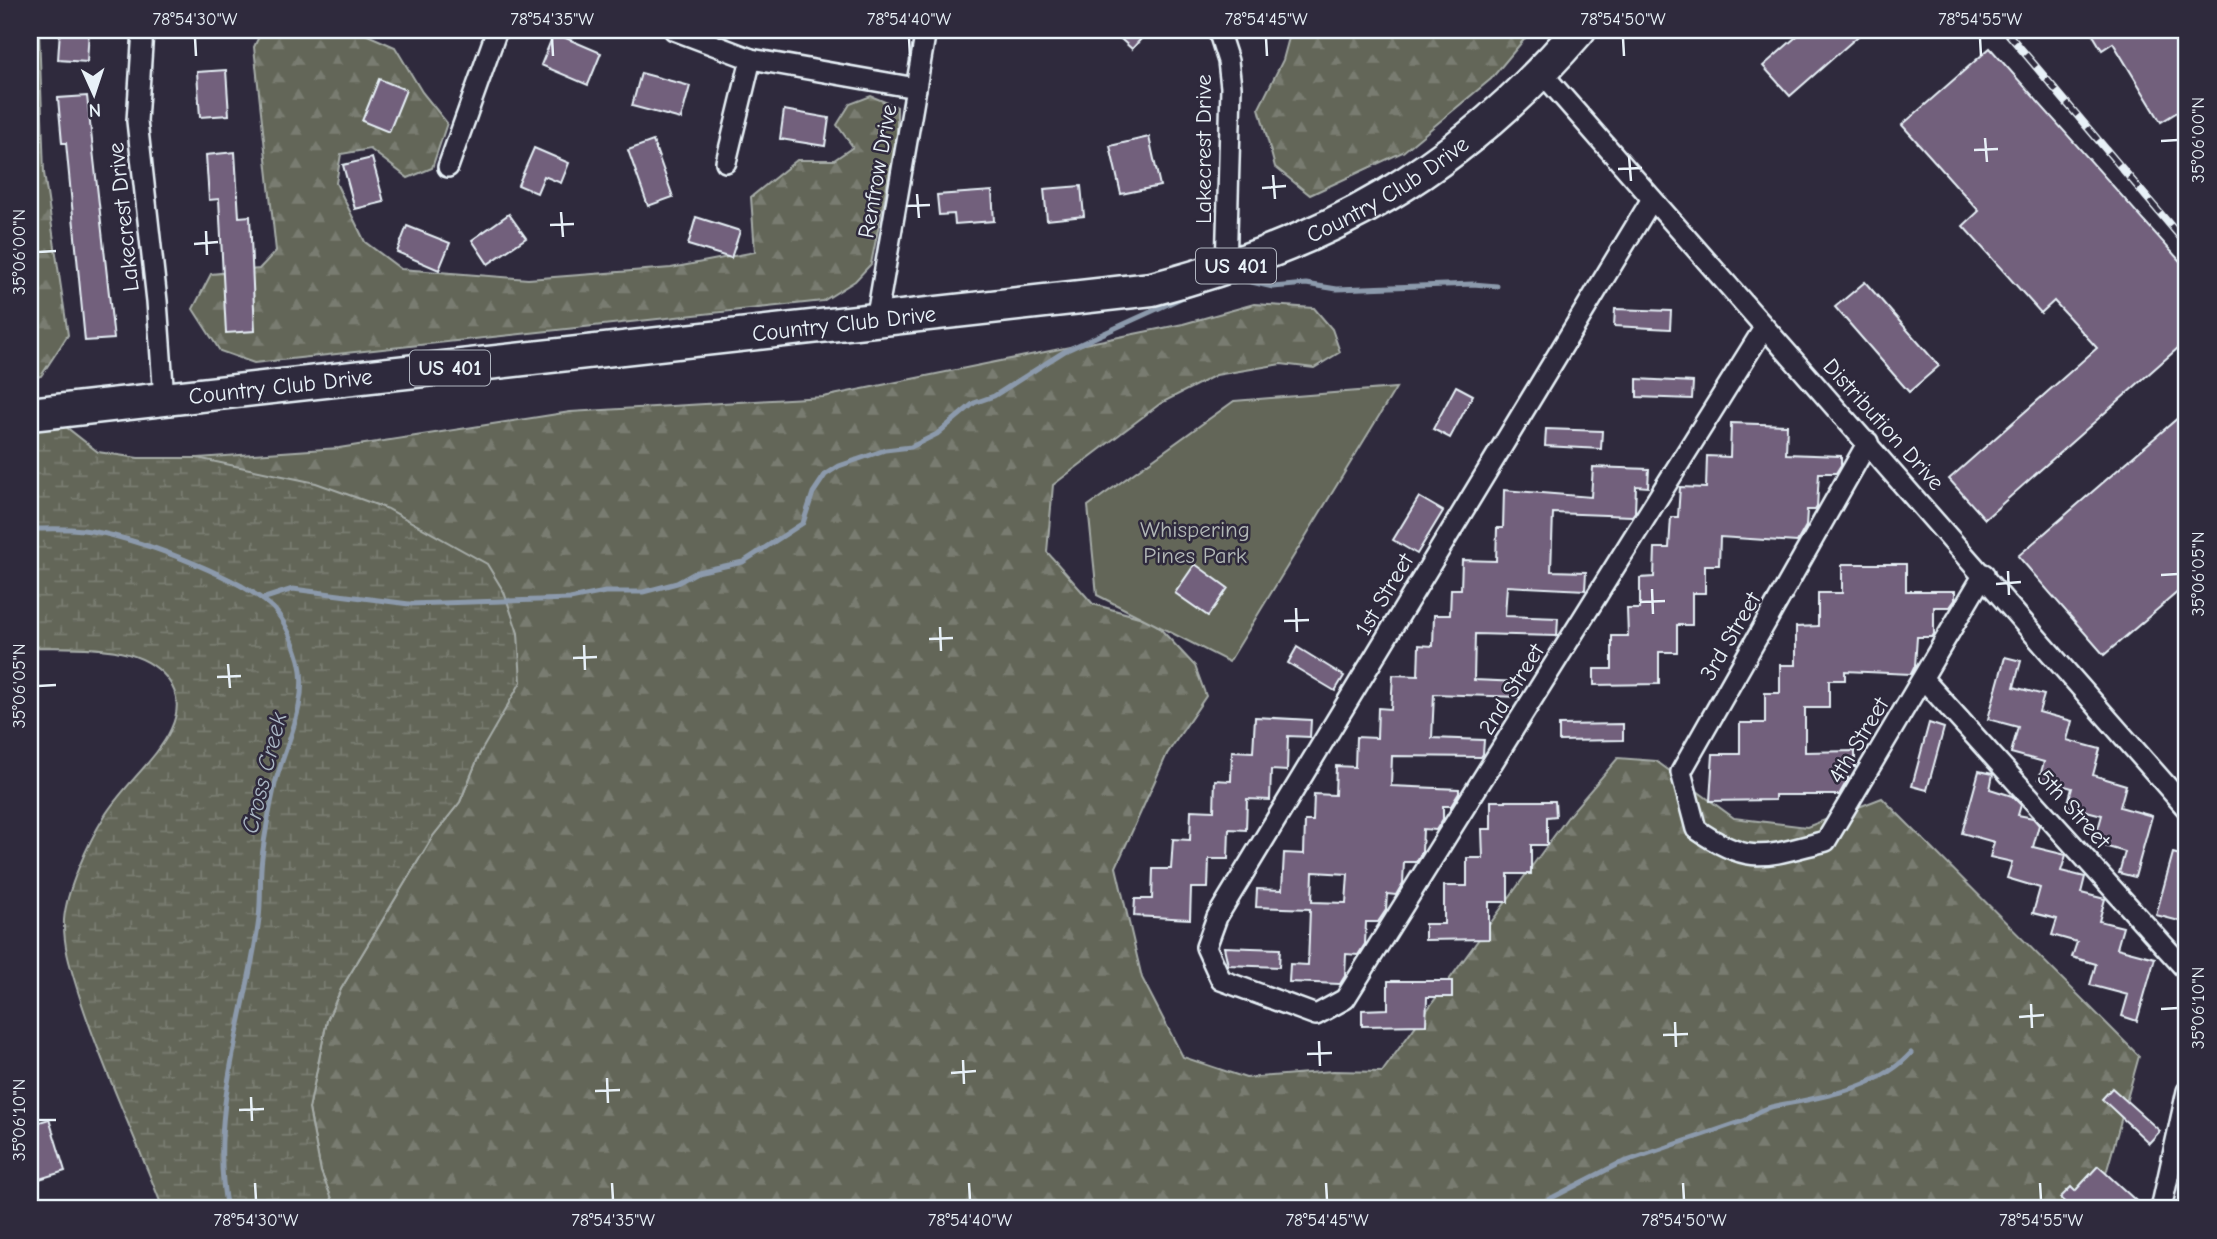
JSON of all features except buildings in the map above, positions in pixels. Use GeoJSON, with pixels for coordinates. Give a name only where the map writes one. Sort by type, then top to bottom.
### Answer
{"type":"FeatureCollection","features":[{"type":"Feature","properties":{"kind":"main road","name":"Country Club Drive"},"geometry":{"type":"LineString","coordinates":[[30,414],[1152,289],[1226,270],[1330,228],[1375,203],[1470,137],[1542,73],[1579,30]]}},
{"type":"Feature","properties":{"kind":"street","name":"Lakecrest Drive"},"geometry":{"type":"LineString","coordinates":[[143,30],[137,121],[157,301],[164,399]]}},
{"type":"Feature","properties":{"kind":"street"},"geometry":{"type":"LineString","coordinates":[[448,167],[497,30]]}},
{"type":"Feature","properties":{"kind":"street"},"geometry":{"type":"LineString","coordinates":[[674,30],[751,59],[916,88]]}},
{"type":"Feature","properties":{"kind":"street","name":"Renfrow Drive"},"geometry":{"type":"LineString","coordinates":[[876,321],[926,30]]}},
{"type":"Feature","properties":{"kind":"street","name":"Lakecrest Drive"},"geometry":{"type":"LineString","coordinates":[[1218,30],[1228,61],[1231,87],[1226,270]]}},
{"type":"Feature","properties":{"kind":"street"},"geometry":{"type":"LineString","coordinates":[[726,162],[751,59]]}},
{"type":"Feature","properties":{"kind":"street","name":"Distribution Drive"},"geometry":{"type":"LineString","coordinates":[[1542,73],[2187,809]]}},
{"type":"Feature","properties":{"kind":"street","name":"1st Street"},"geometry":{"type":"LineString","coordinates":[[1264,996],[1221,980],[1206,947],[1217,917],[1652,199]]}},
{"type":"Feature","properties":{"kind":"street","name":"2nd Street"},"geometry":{"type":"LineString","coordinates":[[1264,996],[1316,1015],[1345,999],[1764,328]]}},
{"type":"Feature","properties":{"kind":"street","name":"3rd Street"},"geometry":{"type":"LineString","coordinates":[[1725,849],[1696,830],[1681,772],[1868,442]]}},
{"type":"Feature","properties":{"kind":"street","name":"4th Street"},"geometry":{"type":"LineString","coordinates":[[1725,849],[1762,857],[1826,841],[1924,680],[1983,574]]}},
{"type":"Feature","properties":{"kind":"street","name":"5th Street"},"geometry":{"type":"LineString","coordinates":[[1924,680],[2187,971]]}},
{"type":"Feature","properties":{"kind":"street"},"geometry":{"type":"LineString","coordinates":[[2161,1209],[2187,1091]]}},
{"type":"Feature","properties":{"kind":"green space"},"geometry":{"type":"Polygon","coordinates":[[[30,30],[39,30],[44,173],[68,335],[41,376],[30,379],[30,30]]]}},
{"type":"Feature","properties":{"kind":"green space"},"geometry":{"type":"Polygon","coordinates":[[[262,30],[356,30],[395,47],[422,92],[447,123],[432,168],[408,178],[370,149],[341,154],[336,183],[365,242],[401,269],[528,279],[671,268],[755,252],[751,197],[797,160],[834,160],[853,147],[837,125],[850,104],[871,96],[897,107],[897,135],[871,264],[855,281],[823,301],[254,363],[220,351],[193,309],[211,274],[259,269],[276,251],[254,47],[262,30]]]}},
{"type":"Feature","properties":{"kind":"green space"},"geometry":{"type":"Polygon","coordinates":[[[1284,30],[1532,30],[1491,79],[1403,152],[1310,195],[1275,167],[1259,108],[1283,60],[1290,34],[1284,30]]]}},
{"type":"Feature","properties":{"kind":"green space"},"geometry":{"type":"Polygon","coordinates":[[[1254,304],[1314,308],[1332,329],[1340,352],[1314,368],[1281,364],[1216,375],[1161,403],[1053,485],[1047,552],[1093,604],[1153,621],[1195,666],[1206,696],[1167,754],[1116,867],[1142,978],[1183,1057],[1246,1078],[1333,1071],[1382,1072],[1570,814],[1618,758],[1656,761],[1734,818],[1807,827],[1882,798],[2139,1056],[2096,1209],[336,1209],[321,1172],[309,1109],[327,1020],[341,989],[433,836],[460,802],[480,753],[197,458],[339,448],[570,412],[823,397],[1183,324],[1254,304]]]}},
{"type":"Feature","properties":{"kind":"green space"},"geometry":{"type":"Polygon","coordinates":[[[30,388],[61,423],[98,452],[138,458],[197,458],[316,483],[388,509],[487,564],[504,592],[518,633],[521,682],[480,753],[460,802],[433,836],[341,989],[327,1020],[309,1109],[321,1172],[336,1209],[163,1209],[99,1051],[69,960],[64,930],[66,908],[79,867],[98,828],[111,806],[165,740],[176,714],[176,701],[167,678],[158,669],[134,656],[98,649],[30,647],[30,388]]]}},
{"type":"Feature","properties":{"kind":"green space","name":"Whispering Pines Park"},"geometry":{"type":"Polygon","coordinates":[[[1396,388],[1229,662],[1097,595],[1088,506],[1234,401],[1396,388]]]}},
{"type":"Feature","properties":{"kind":"waterway"},"geometry":{"type":"LineString","coordinates":[[1234,278],[1273,287],[1306,284],[1337,289],[1473,284],[1497,286]]}},
{"type":"Feature","properties":{"kind":"waterway"},"geometry":{"type":"LineString","coordinates":[[262,599],[293,589],[409,604],[570,599],[605,592],[643,592],[677,583],[697,572],[743,562],[803,523],[813,493],[825,475],[839,466],[885,450],[911,447],[937,434],[974,403],[994,396],[1065,351],[1190,294]]}},
{"type":"Feature","properties":{"kind":"waterway","name":"Cross Creek"},"geometry":{"type":"LineString","coordinates":[[30,529],[77,529],[103,533],[154,548],[236,583],[273,608],[289,632],[299,660],[302,676],[299,707],[275,784],[268,820],[261,866],[258,926],[225,1103],[222,1174],[227,1209]]}},
{"type":"Feature","properties":{"kind":"waterway"},"geometry":{"type":"LineString","coordinates":[[1530,1209],[1618,1164],[1746,1120],[1770,1107],[1859,1086],[1887,1073],[1911,1053]]}},
{"type":"Feature","properties":{"kind":"railway"},"geometry":{"type":"LineString","coordinates":[[2005,30],[2187,245]]}}]}
